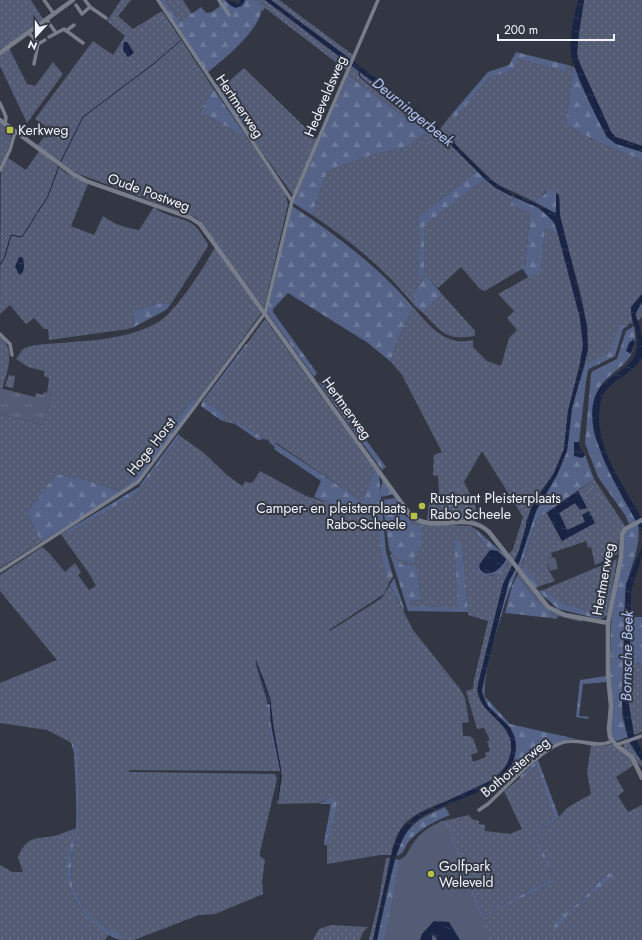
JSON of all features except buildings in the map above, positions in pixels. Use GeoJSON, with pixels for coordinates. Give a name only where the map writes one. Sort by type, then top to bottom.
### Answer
{"type":"FeatureCollection","features":[{"type":"Feature","properties":{"kind":"street"},"geometry":{"type":"LineString","coordinates":[[44,0],[54,14]]}},
{"type":"Feature","properties":{"kind":"street"},"geometry":{"type":"LineString","coordinates":[[0,53],[73,0]]}},
{"type":"Feature","properties":{"kind":"street"},"geometry":{"type":"LineString","coordinates":[[85,0],[90,7],[106,18]]}},
{"type":"Feature","properties":{"kind":"street","name":"Hertmerweg"},"geometry":{"type":"LineString","coordinates":[[158,0],[292,201]]}},
{"type":"Feature","properties":{"kind":"street"},"geometry":{"type":"LineString","coordinates":[[219,0],[229,15]]}},
{"type":"Feature","properties":{"kind":"street","name":"Hedeveldsweg"},"geometry":{"type":"LineString","coordinates":[[292,201],[378,0]]}},
{"type":"Feature","properties":{"kind":"street"},"geometry":{"type":"LineString","coordinates":[[76,5],[82,14],[90,7]]}},
{"type":"Feature","properties":{"kind":"street"},"geometry":{"type":"LineString","coordinates":[[46,20],[56,33]]}},
{"type":"Feature","properties":{"kind":"street"},"geometry":{"type":"LineString","coordinates":[[49,37],[74,25]]}},
{"type":"Feature","properties":{"kind":"street"},"geometry":{"type":"LineString","coordinates":[[66,30],[83,43]]}},
{"type":"Feature","properties":{"kind":"street"},"geometry":{"type":"LineString","coordinates":[[29,33],[38,44]]}},
{"type":"Feature","properties":{"kind":"street"},"geometry":{"type":"LineString","coordinates":[[34,64],[38,44],[45,40]]}},
{"type":"Feature","properties":{"kind":"street"},"geometry":{"type":"LineString","coordinates":[[0,103],[6,117],[5,124]]}},
{"type":"Feature","properties":{"kind":"street","name":"Oude Postweg"},"geometry":{"type":"LineString","coordinates":[[0,120],[73,174],[196,221],[265,313]]}},
{"type":"Feature","properties":{"kind":"street"},"geometry":{"type":"LineString","coordinates":[[0,170],[10,150],[15,132]]}},
{"type":"Feature","properties":{"kind":"street"},"geometry":{"type":"LineString","coordinates":[[265,313],[292,201]]}},
{"type":"Feature","properties":{"kind":"street","name":"Hertmerweg"},"geometry":{"type":"LineString","coordinates":[[265,313],[408,513],[417,520],[425,523],[468,521],[477,523],[489,532],[545,605],[552,610],[572,617],[608,623],[621,557],[622,534],[625,529],[642,520]]}},
{"type":"Feature","properties":{"kind":"street","name":"Hoge Horst"},"geometry":{"type":"LineString","coordinates":[[0,571],[138,482],[265,313]]}},
{"type":"Feature","properties":{"kind":"street"},"geometry":{"type":"LineString","coordinates":[[0,334],[10,344],[12,355]]}},
{"type":"Feature","properties":{"kind":"street"},"geometry":{"type":"LineString","coordinates":[[608,623],[608,681],[611,706],[609,729],[612,741],[632,757],[642,778]]}},
{"type":"Feature","properties":{"kind":"street"},"geometry":{"type":"LineString","coordinates":[[616,745],[642,736]]}},
{"type":"Feature","properties":{"kind":"street","name":"Bothorsterweg"},"geometry":{"type":"LineString","coordinates":[[479,810],[485,807],[542,755],[558,744],[578,741],[600,745],[612,741]]}},
{"type":"Feature","properties":{"kind":"green space"},"geometry":{"type":"Polygon","coordinates":[[[0,0],[31,0],[43,19],[0,51],[0,0]]]}},
{"type":"Feature","properties":{"kind":"green space"},"geometry":{"type":"Polygon","coordinates":[[[121,0],[131,0],[118,16],[133,29],[162,11],[213,88],[201,112],[248,139],[285,193],[288,204],[264,308],[200,221],[195,217],[79,174],[69,169],[37,146],[50,129],[35,119],[93,41],[113,55],[125,36],[107,21],[121,0]],[[124,42],[123,50],[128,57],[134,53],[127,42],[124,42]]]}},
{"type":"Feature","properties":{"kind":"green space"},"geometry":{"type":"Polygon","coordinates":[[[160,0],[165,0],[180,22],[201,7],[206,13],[212,12],[220,6],[218,0],[225,0],[232,7],[244,3],[245,0],[254,0],[262,6],[261,15],[256,24],[241,43],[207,73],[160,0]]]}},
{"type":"Feature","properties":{"kind":"green space"},"geometry":{"type":"Polygon","coordinates":[[[165,0],[183,0],[192,14],[180,22],[165,0]]]}},
{"type":"Feature","properties":{"kind":"green space"},"geometry":{"type":"Polygon","coordinates":[[[254,0],[265,0],[349,64],[346,70],[265,8],[262,12],[262,6],[254,0]]]}},
{"type":"Feature","properties":{"kind":"green space"},"geometry":{"type":"Polygon","coordinates":[[[271,0],[279,0],[353,55],[351,60],[271,0]]]}},
{"type":"Feature","properties":{"kind":"green space"},"geometry":{"type":"Polygon","coordinates":[[[584,0],[642,0],[642,146],[616,137],[611,132],[580,64],[577,54],[584,0]]]}},
{"type":"Feature","properties":{"kind":"green space"},"geometry":{"type":"Polygon","coordinates":[[[9,48],[27,84],[35,86],[53,62],[63,74],[27,123],[0,66],[0,55],[9,48]]]}},
{"type":"Feature","properties":{"kind":"green space"},"geometry":{"type":"Polygon","coordinates":[[[516,52],[568,65],[567,72],[518,59],[513,70],[489,78],[456,117],[451,115],[488,72],[509,65],[516,52]]]}},
{"type":"Feature","properties":{"kind":"green space"},"geometry":{"type":"Polygon","coordinates":[[[518,59],[567,72],[568,65],[573,67],[566,124],[603,144],[642,160],[642,294],[633,307],[633,323],[622,325],[611,352],[607,356],[585,364],[587,345],[584,308],[560,216],[559,195],[545,191],[543,196],[537,198],[535,202],[495,183],[440,129],[451,115],[456,117],[489,78],[512,70],[518,59]]]}},
{"type":"Feature","properties":{"kind":"green space"},"geometry":{"type":"Polygon","coordinates":[[[352,66],[435,129],[477,171],[417,218],[420,234],[418,277],[424,270],[424,226],[485,179],[496,188],[514,197],[510,205],[530,213],[525,267],[485,291],[480,289],[461,267],[438,288],[426,275],[414,292],[414,305],[391,279],[367,256],[341,235],[312,215],[327,171],[374,154],[405,148],[424,134],[428,134],[441,145],[418,122],[400,114],[348,75],[352,66]]]}},
{"type":"Feature","properties":{"kind":"green space"},"geometry":{"type":"Polygon","coordinates":[[[573,67],[575,67],[607,137],[642,152],[642,160],[584,135],[566,124],[573,67]]]}},
{"type":"Feature","properties":{"kind":"green space"},"geometry":{"type":"Polygon","coordinates":[[[244,68],[317,139],[294,193],[292,194],[241,123],[244,120],[234,106],[234,92],[226,84],[244,68]]]}},
{"type":"Feature","properties":{"kind":"green space"},"geometry":{"type":"Polygon","coordinates":[[[348,75],[400,114],[430,131],[443,143],[441,145],[428,134],[424,134],[405,148],[374,154],[327,171],[312,215],[293,203],[348,75]]]}},
{"type":"Feature","properties":{"kind":"green space"},"geometry":{"type":"Polygon","coordinates":[[[221,81],[240,100],[234,106],[244,120],[241,123],[216,86],[221,81]]]}},
{"type":"Feature","properties":{"kind":"green space"},"geometry":{"type":"Polygon","coordinates":[[[213,88],[248,139],[201,112],[213,88]]]}},
{"type":"Feature","properties":{"kind":"green space"},"geometry":{"type":"Polygon","coordinates":[[[0,121],[11,130],[8,148],[0,165],[0,121]]]}},
{"type":"Feature","properties":{"kind":"green space"},"geometry":{"type":"Polygon","coordinates":[[[39,151],[66,173],[88,184],[71,226],[94,235],[103,216],[120,225],[139,230],[154,207],[166,214],[184,220],[195,226],[208,244],[207,248],[171,304],[161,303],[133,311],[134,327],[128,329],[49,340],[48,329],[44,329],[34,318],[26,324],[10,305],[0,314],[1,168],[8,158],[26,170],[39,151]],[[19,257],[16,265],[18,274],[23,272],[24,265],[22,257],[19,257]]]}},
{"type":"Feature","properties":{"kind":"green space"},"geometry":{"type":"Polygon","coordinates":[[[477,171],[485,179],[424,226],[424,274],[418,278],[420,234],[417,218],[477,171]]]}},
{"type":"Feature","properties":{"kind":"green space"},"geometry":{"type":"Polygon","coordinates":[[[549,188],[556,193],[555,213],[535,202],[537,198],[543,196],[549,188]]]}},
{"type":"Feature","properties":{"kind":"green space"},"geometry":{"type":"Polygon","coordinates":[[[514,197],[535,206],[547,214],[555,226],[558,234],[545,228],[541,271],[529,278],[522,268],[525,267],[530,213],[510,205],[514,197]]]}},
{"type":"Feature","properties":{"kind":"green space"},"geometry":{"type":"Polygon","coordinates":[[[292,206],[356,252],[385,278],[413,307],[395,347],[391,362],[368,343],[288,293],[273,309],[273,312],[317,373],[314,377],[267,312],[292,206]]]}},
{"type":"Feature","properties":{"kind":"green space"},"geometry":{"type":"Polygon","coordinates":[[[545,228],[558,234],[580,318],[583,345],[580,364],[568,411],[564,449],[554,473],[540,492],[526,521],[526,529],[515,562],[509,554],[513,549],[523,517],[482,451],[464,482],[475,504],[478,521],[427,520],[430,493],[439,493],[438,476],[433,475],[434,455],[442,452],[402,375],[391,362],[395,347],[413,307],[432,328],[446,338],[463,341],[473,340],[473,347],[487,361],[501,366],[509,338],[517,330],[507,318],[514,311],[498,294],[541,270],[545,228]]]}},
{"type":"Feature","properties":{"kind":"green space"},"geometry":{"type":"Polygon","coordinates":[[[215,247],[262,312],[196,402],[191,400],[122,492],[87,480],[56,474],[27,512],[41,542],[0,568],[0,414],[43,425],[52,394],[47,393],[49,378],[44,376],[44,371],[28,367],[16,359],[23,349],[27,347],[117,337],[139,331],[160,321],[182,298],[198,276],[215,247]]]}},
{"type":"Feature","properties":{"kind":"green space"},"geometry":{"type":"Polygon","coordinates":[[[426,275],[442,294],[423,313],[414,305],[414,292],[426,275]]]}},
{"type":"Feature","properties":{"kind":"green space"},"geometry":{"type":"Polygon","coordinates":[[[442,294],[475,331],[475,336],[457,337],[445,334],[423,313],[442,294]]]}},
{"type":"Feature","properties":{"kind":"green space"},"geometry":{"type":"Polygon","coordinates":[[[642,302],[642,317],[638,321],[635,312],[642,302]]]}},
{"type":"Feature","properties":{"kind":"green space"},"geometry":{"type":"Polygon","coordinates":[[[161,303],[171,304],[166,310],[134,327],[133,311],[161,303]]]}},
{"type":"Feature","properties":{"kind":"green space"},"geometry":{"type":"Polygon","coordinates":[[[265,319],[375,470],[362,501],[278,444],[264,439],[236,421],[235,424],[222,421],[226,415],[205,401],[265,319]]]}},
{"type":"Feature","properties":{"kind":"green space"},"geometry":{"type":"Polygon","coordinates":[[[626,324],[629,325],[623,329],[615,356],[589,369],[587,373],[579,442],[574,442],[582,458],[585,455],[594,479],[536,520],[521,568],[524,566],[540,586],[536,588],[518,566],[536,511],[557,475],[567,451],[572,408],[585,364],[606,355],[611,349],[619,327],[626,324]]]}},
{"type":"Feature","properties":{"kind":"green space"},"geometry":{"type":"Polygon","coordinates":[[[634,326],[635,341],[632,352],[627,360],[605,380],[599,389],[594,403],[593,416],[593,429],[596,439],[636,521],[629,524],[625,515],[598,477],[585,443],[591,374],[593,371],[617,359],[626,331],[634,326]]]}},
{"type":"Feature","properties":{"kind":"green space"},"geometry":{"type":"Polygon","coordinates":[[[0,335],[5,341],[9,354],[8,368],[2,389],[0,388],[0,335]]]}},
{"type":"Feature","properties":{"kind":"green space"},"geometry":{"type":"Polygon","coordinates":[[[246,344],[248,345],[205,401],[226,415],[222,421],[201,406],[202,402],[246,344]]]}},
{"type":"Feature","properties":{"kind":"green space"},"geometry":{"type":"Polygon","coordinates":[[[9,375],[15,376],[13,388],[5,386],[9,375]]]}},
{"type":"Feature","properties":{"kind":"green space"},"geometry":{"type":"Polygon","coordinates":[[[322,380],[386,467],[382,470],[319,383],[322,380]]]}},
{"type":"Feature","properties":{"kind":"green space"},"geometry":{"type":"Polygon","coordinates":[[[0,388],[35,397],[36,393],[43,395],[44,392],[52,394],[43,425],[0,414],[0,388]]]}},
{"type":"Feature","properties":{"kind":"green space"},"geometry":{"type":"Polygon","coordinates":[[[192,399],[196,402],[140,478],[136,483],[127,487],[132,477],[192,399]]]}},
{"type":"Feature","properties":{"kind":"green space"},"geometry":{"type":"Polygon","coordinates":[[[236,421],[264,439],[258,440],[235,424],[236,421]]]}},
{"type":"Feature","properties":{"kind":"green space"},"geometry":{"type":"Polygon","coordinates":[[[178,434],[180,436],[143,486],[140,485],[178,434]]]}},
{"type":"Feature","properties":{"kind":"green space"},"geometry":{"type":"Polygon","coordinates":[[[180,436],[203,452],[227,475],[242,486],[246,481],[249,483],[253,482],[260,471],[306,496],[329,503],[348,503],[377,516],[382,561],[389,583],[384,594],[329,630],[330,631],[382,598],[390,585],[413,630],[460,689],[465,698],[469,722],[462,723],[463,736],[473,738],[478,752],[471,755],[473,762],[486,757],[485,753],[490,751],[487,741],[490,740],[484,728],[477,729],[466,691],[473,689],[488,621],[468,615],[462,541],[454,541],[459,607],[412,606],[410,601],[421,600],[417,568],[399,562],[393,556],[389,548],[400,559],[411,563],[415,562],[415,558],[421,546],[421,526],[413,526],[412,520],[425,524],[471,526],[489,549],[477,564],[478,572],[491,576],[499,573],[508,558],[513,565],[503,584],[477,689],[479,698],[483,705],[507,731],[511,748],[507,763],[497,775],[484,784],[432,807],[404,824],[399,831],[391,855],[380,855],[327,864],[327,845],[336,800],[331,797],[319,803],[277,804],[282,777],[270,703],[264,680],[255,662],[267,701],[269,727],[278,771],[129,770],[129,772],[275,774],[277,779],[260,852],[260,856],[265,860],[262,881],[263,894],[215,914],[199,915],[134,940],[123,940],[114,931],[103,927],[85,911],[72,886],[71,858],[79,827],[76,745],[47,730],[0,723],[0,683],[57,660],[0,591],[0,575],[42,547],[65,572],[75,563],[81,572],[78,575],[89,590],[96,586],[61,534],[66,531],[67,534],[141,491],[139,487],[140,485],[143,486],[180,436]]]}},
{"type":"Feature","properties":{"kind":"green space"},"geometry":{"type":"Polygon","coordinates":[[[270,440],[362,501],[375,470],[379,474],[386,552],[393,576],[389,583],[382,561],[377,516],[348,503],[329,503],[314,497],[321,481],[274,449],[275,447],[269,442],[270,440]]]}},
{"type":"Feature","properties":{"kind":"green space"},"geometry":{"type":"Polygon","coordinates":[[[56,474],[87,480],[122,492],[41,542],[27,512],[56,474]]]}},
{"type":"Feature","properties":{"kind":"green space"},"geometry":{"type":"Polygon","coordinates":[[[383,478],[393,494],[382,497],[380,492],[383,478]]]}},
{"type":"Feature","properties":{"kind":"green space"},"geometry":{"type":"Polygon","coordinates":[[[594,479],[625,526],[620,535],[618,554],[595,565],[591,547],[588,548],[586,541],[551,553],[552,557],[546,559],[549,571],[555,581],[540,586],[524,567],[521,569],[536,520],[547,513],[562,541],[585,522],[568,531],[559,513],[575,503],[587,508],[578,491],[594,479]]]}},
{"type":"Feature","properties":{"kind":"green space"},"geometry":{"type":"Polygon","coordinates":[[[593,484],[597,491],[587,497],[583,490],[593,484]]]}},
{"type":"Feature","properties":{"kind":"green space"},"geometry":{"type":"Polygon","coordinates":[[[139,487],[141,491],[67,534],[66,531],[139,487]]]}},
{"type":"Feature","properties":{"kind":"green space"},"geometry":{"type":"Polygon","coordinates":[[[395,498],[404,515],[412,520],[413,526],[421,526],[421,546],[415,558],[415,562],[411,564],[400,559],[389,548],[382,500],[395,498]]]}},
{"type":"Feature","properties":{"kind":"green space"},"geometry":{"type":"Polygon","coordinates":[[[638,524],[638,542],[625,594],[622,715],[628,737],[617,741],[613,738],[611,731],[611,624],[624,531],[638,524]]]}},
{"type":"Feature","properties":{"kind":"green space"},"geometry":{"type":"Polygon","coordinates":[[[472,527],[508,558],[502,573],[486,576],[478,572],[477,564],[489,549],[472,527]],[[490,550],[479,564],[492,573],[497,570],[498,551],[490,550]]]}},
{"type":"Feature","properties":{"kind":"green space"},"geometry":{"type":"Polygon","coordinates":[[[454,540],[462,541],[468,612],[408,611],[390,554],[402,564],[417,567],[421,600],[410,601],[412,606],[458,607],[454,540]]]}},
{"type":"Feature","properties":{"kind":"green space"},"geometry":{"type":"Polygon","coordinates":[[[555,557],[558,569],[550,571],[546,559],[555,557]]]}},
{"type":"Feature","properties":{"kind":"green space"},"geometry":{"type":"Polygon","coordinates":[[[617,559],[608,615],[600,619],[601,616],[563,603],[543,590],[617,559]]]}},
{"type":"Feature","properties":{"kind":"green space"},"geometry":{"type":"Polygon","coordinates":[[[516,569],[517,572],[501,615],[491,654],[487,672],[485,697],[510,724],[576,739],[567,739],[551,746],[535,757],[515,776],[509,771],[514,758],[511,728],[488,706],[482,691],[504,597],[509,581],[516,569]]]}},
{"type":"Feature","properties":{"kind":"green space"},"geometry":{"type":"Polygon","coordinates":[[[519,573],[547,608],[581,620],[582,622],[559,616],[556,619],[551,618],[552,613],[539,603],[517,576],[519,573]]]}},
{"type":"Feature","properties":{"kind":"green space"},"geometry":{"type":"Polygon","coordinates":[[[517,576],[539,603],[552,613],[551,618],[505,613],[512,586],[517,576]]]}},
{"type":"Feature","properties":{"kind":"green space"},"geometry":{"type":"Polygon","coordinates":[[[394,578],[404,608],[404,611],[390,585],[394,578]]]}},
{"type":"Feature","properties":{"kind":"green space"},"geometry":{"type":"Polygon","coordinates":[[[543,590],[563,603],[601,616],[600,619],[558,609],[538,591],[543,590]]]}},
{"type":"Feature","properties":{"kind":"green space"},"geometry":{"type":"Polygon","coordinates":[[[630,617],[642,617],[642,663],[629,665],[630,617]]]}},
{"type":"Feature","properties":{"kind":"green space"},"geometry":{"type":"Polygon","coordinates":[[[642,663],[642,732],[634,735],[629,705],[629,665],[642,663]]]}},
{"type":"Feature","properties":{"kind":"green space"},"geometry":{"type":"Polygon","coordinates":[[[606,676],[606,682],[583,684],[579,716],[589,717],[588,719],[576,717],[580,680],[606,676]]]}},
{"type":"Feature","properties":{"kind":"green space"},"geometry":{"type":"Polygon","coordinates":[[[267,704],[270,705],[270,720],[280,771],[278,771],[269,727],[267,704]]]}},
{"type":"Feature","properties":{"kind":"green space"},"geometry":{"type":"Polygon","coordinates":[[[71,742],[76,745],[77,749],[79,827],[71,858],[72,886],[85,911],[103,927],[117,932],[123,940],[112,937],[95,924],[74,899],[70,889],[67,869],[68,858],[76,829],[74,753],[71,742]]]}},
{"type":"Feature","properties":{"kind":"green space"},"geometry":{"type":"Polygon","coordinates":[[[630,742],[642,762],[642,767],[623,748],[624,744],[630,742]]]}},
{"type":"Feature","properties":{"kind":"green space"},"geometry":{"type":"Polygon","coordinates":[[[586,743],[602,746],[612,744],[630,757],[634,765],[616,777],[624,791],[618,796],[628,812],[642,805],[642,940],[460,940],[400,860],[406,856],[422,833],[435,824],[445,821],[481,918],[554,882],[549,862],[540,847],[536,835],[557,819],[567,808],[591,794],[587,772],[591,746],[583,744],[586,743]],[[609,872],[580,902],[564,914],[567,915],[612,876],[609,872]]]}},
{"type":"Feature","properties":{"kind":"green space"},"geometry":{"type":"Polygon","coordinates":[[[538,760],[559,817],[536,835],[540,847],[549,862],[554,882],[481,918],[445,821],[447,820],[483,915],[552,879],[549,868],[535,838],[536,833],[555,817],[536,765],[521,778],[520,776],[538,760]]]}},
{"type":"Feature","properties":{"kind":"green space"},"geometry":{"type":"Polygon","coordinates":[[[536,765],[556,817],[535,835],[552,879],[483,915],[447,820],[469,815],[472,819],[479,821],[479,824],[485,825],[485,831],[510,834],[522,829],[504,791],[536,765]]]}},
{"type":"Feature","properties":{"kind":"green space"},"geometry":{"type":"Polygon","coordinates":[[[331,797],[335,799],[337,803],[327,845],[324,845],[331,804],[319,804],[331,797]]]}},
{"type":"Feature","properties":{"kind":"green space"},"geometry":{"type":"Polygon","coordinates":[[[445,807],[450,815],[424,828],[408,842],[401,854],[396,856],[408,830],[420,820],[445,807]]]}},
{"type":"Feature","properties":{"kind":"green space","name":"Golfpark Weleveld"},"geometry":{"type":"Polygon","coordinates":[[[441,821],[445,821],[490,940],[384,940],[400,860],[406,856],[419,836],[441,821]]]}},
{"type":"Feature","properties":{"kind":"green space"},"geometry":{"type":"Polygon","coordinates":[[[76,828],[69,862],[70,888],[75,900],[83,911],[109,934],[105,940],[0,940],[0,865],[12,872],[23,872],[18,857],[21,850],[29,841],[58,835],[76,828]]]}},
{"type":"Feature","properties":{"kind":"green space"},"geometry":{"type":"Polygon","coordinates":[[[386,858],[390,858],[373,940],[369,940],[378,904],[386,858]]]}},
{"type":"Feature","properties":{"kind":"green space"},"geometry":{"type":"Polygon","coordinates":[[[395,859],[400,860],[392,904],[396,940],[377,940],[395,859]]]}},
{"type":"Feature","properties":{"kind":"green space"},"geometry":{"type":"Polygon","coordinates":[[[609,872],[613,876],[567,915],[556,930],[553,927],[564,914],[580,902],[609,872]]]}},
{"type":"Feature","properties":{"kind":"green space"},"geometry":{"type":"Polygon","coordinates":[[[331,925],[368,927],[363,932],[360,940],[313,940],[319,929],[331,925]]]}},
{"type":"Feature","properties":{"kind":"water"},"geometry":{"type":"Polygon","coordinates":[[[225,0],[239,3],[240,0],[245,0],[242,6],[235,8],[225,0]]]}},
{"type":"Feature","properties":{"kind":"water","name":"Deurningerbeek"},"geometry":{"type":"Polygon","coordinates":[[[265,0],[271,0],[413,107],[443,132],[491,180],[513,193],[511,196],[487,181],[435,129],[265,0]]]}},
{"type":"Feature","properties":{"kind":"water"},"geometry":{"type":"Polygon","coordinates":[[[578,0],[584,0],[577,54],[580,64],[611,132],[616,137],[642,146],[642,152],[616,144],[607,137],[580,82],[572,60],[571,52],[572,32],[578,0]]]}},
{"type":"Feature","properties":{"kind":"water"},"geometry":{"type":"Polygon","coordinates":[[[124,42],[127,42],[134,53],[128,57],[123,50],[124,42]]]}},
{"type":"Feature","properties":{"kind":"water"},"geometry":{"type":"Polygon","coordinates":[[[556,193],[559,195],[560,215],[587,325],[588,350],[572,408],[567,451],[557,475],[536,511],[520,560],[509,581],[482,687],[483,697],[487,705],[508,726],[514,735],[516,745],[514,759],[507,772],[496,782],[482,790],[434,810],[421,817],[410,827],[398,850],[393,865],[377,940],[373,940],[393,848],[401,829],[417,815],[494,779],[504,769],[510,756],[511,744],[508,734],[503,726],[483,705],[479,695],[478,684],[503,584],[519,551],[531,508],[554,473],[564,449],[568,411],[580,364],[583,345],[580,318],[555,223],[539,208],[514,197],[515,194],[555,213],[556,193]]]}},
{"type":"Feature","properties":{"kind":"water"},"geometry":{"type":"Polygon","coordinates":[[[19,257],[23,258],[24,265],[23,272],[20,275],[15,267],[19,257]]]}},
{"type":"Feature","properties":{"kind":"water"},"geometry":{"type":"Polygon","coordinates":[[[642,294],[642,302],[635,315],[641,333],[642,356],[634,368],[609,387],[604,394],[601,401],[599,417],[605,448],[618,477],[642,519],[642,532],[614,482],[605,462],[597,441],[593,422],[593,404],[599,389],[609,379],[627,366],[635,355],[638,343],[631,307],[642,294]]]}},
{"type":"Feature","properties":{"kind":"water"},"geometry":{"type":"Polygon","coordinates":[[[633,339],[635,342],[631,354],[626,351],[629,343],[633,339]]]}},
{"type":"Feature","properties":{"kind":"water"},"geometry":{"type":"Polygon","coordinates":[[[574,442],[579,442],[580,448],[585,455],[582,458],[574,456],[574,442]]]}},
{"type":"Feature","properties":{"kind":"water"},"geometry":{"type":"Polygon","coordinates":[[[578,491],[587,508],[580,510],[575,503],[559,513],[567,530],[585,522],[582,515],[589,511],[595,523],[562,541],[547,513],[578,491]]]}},
{"type":"Feature","properties":{"kind":"water","name":"Bornsche Beek"},"geometry":{"type":"Polygon","coordinates":[[[642,547],[641,560],[631,595],[629,705],[634,735],[642,751],[642,762],[631,745],[626,731],[622,702],[626,584],[642,547]]]}},
{"type":"Feature","properties":{"kind":"water"},"geometry":{"type":"Polygon","coordinates":[[[490,550],[498,551],[506,559],[497,570],[484,573],[481,571],[479,566],[490,550]]]}},
{"type":"Feature","properties":{"kind":"water"},"geometry":{"type":"Polygon","coordinates":[[[434,921],[449,922],[460,940],[437,940],[436,937],[432,935],[432,940],[420,940],[422,934],[434,921]]]}},
{"type":"Feature","properties":{"kind":"waterway"},"geometry":{"type":"LineString","coordinates":[[61,161],[83,117],[156,62],[180,41]]}},
{"type":"Feature","properties":{"kind":"waterway","name":"Deurningerbeek"},"geometry":{"type":"LineString","coordinates":[[359,72],[360,77],[410,117]]}},
{"type":"Feature","properties":{"kind":"waterway"},"geometry":{"type":"LineString","coordinates":[[0,265],[5,256],[11,235],[22,237],[48,196],[59,166]]}},
{"type":"Feature","properties":{"kind":"waterway"},"geometry":{"type":"LineString","coordinates":[[256,661],[270,699],[273,731],[281,771]]}},
{"type":"Feature","properties":{"kind":"waterway"},"geometry":{"type":"LineString","coordinates":[[278,800],[281,775]]}},
{"type":"Feature","properties":{"kind":"place","name":"Kerkweg"},"geometry":{"type":"Point","coordinates":[10,130]}},
{"type":"Feature","properties":{"kind":"place","name":"Rustpunt Pleisterplaats Rabo Scheele"},"geometry":{"type":"Point","coordinates":[422,506]}},
{"type":"Feature","properties":{"kind":"place","name":"Camper- en pleisterplaats Rabo-Scheele"},"geometry":{"type":"Point","coordinates":[414,516]}},
{"type":"Feature","properties":{"kind":"place","name":"Golfpark Weleveld"},"geometry":{"type":"Point","coordinates":[431,874]}}]}
